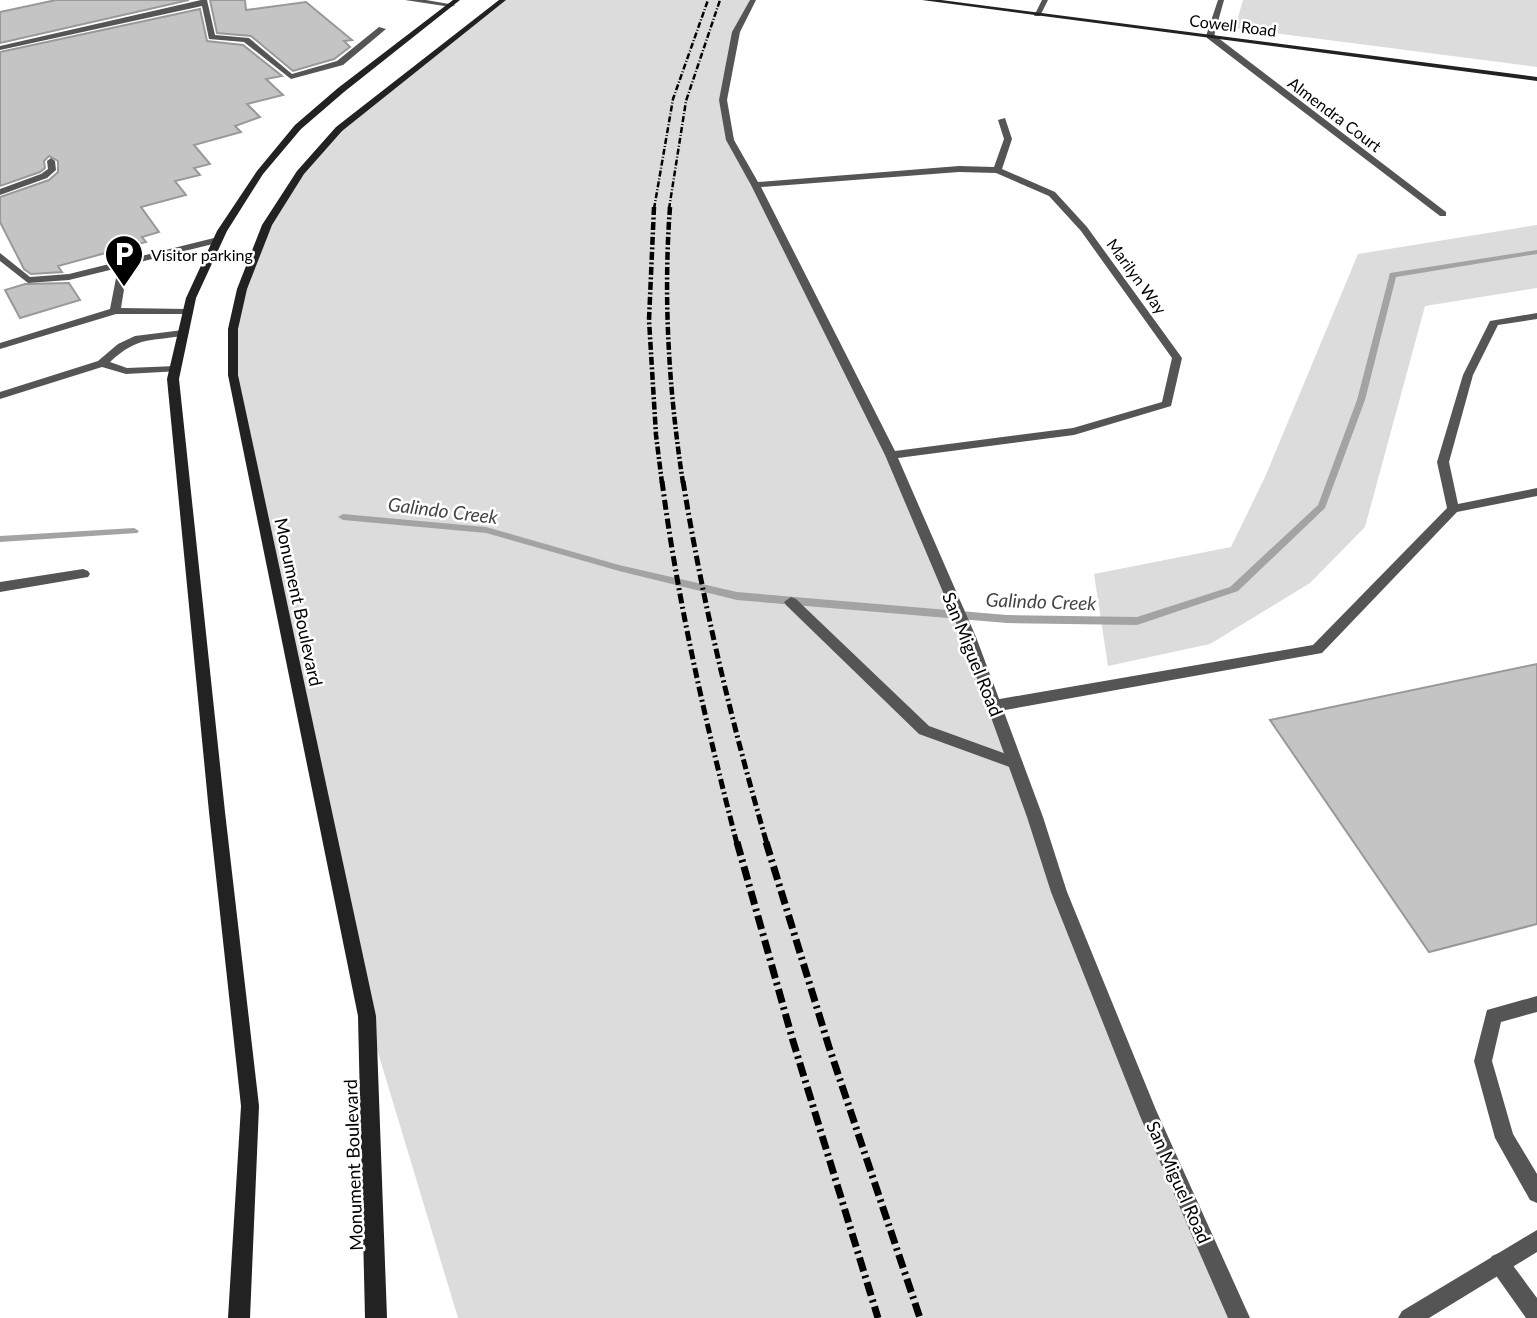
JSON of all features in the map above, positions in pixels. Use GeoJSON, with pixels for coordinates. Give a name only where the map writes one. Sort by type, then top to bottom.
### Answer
{"type":"FeatureCollection","features":[{"type":"Feature","properties":{"kind":"main road","name":"Monument Boulevard"},"geometry":{"type":"LineString","coordinates":[[376,1318],[367,1016],[233,375],[233,329],[242,289],[267,225],[300,173],[339,129],[503,0]]}},
{"type":"Feature","properties":{"kind":"main road","name":"Cowell Road"},"geometry":{"type":"LineString","coordinates":[[925,0],[1537,79]]}},
{"type":"Feature","properties":{"kind":"main road"},"geometry":{"type":"LineString","coordinates":[[239,1318],[250,1106],[173,380],[191,298],[218,240],[260,173],[298,127],[454,2]]}},
{"type":"Feature","properties":{"kind":"street"},"geometry":{"type":"LineString","coordinates":[[408,0],[454,2]]}},
{"type":"Feature","properties":{"kind":"street","name":"San Miguel Road"},"geometry":{"type":"LineString","coordinates":[[753,0],[736,32],[723,100],[730,140],[891,455],[969,637],[1059,892],[1149,1116],[1239,1318]]}},
{"type":"Feature","properties":{"kind":"street"},"geometry":{"type":"LineString","coordinates":[[1037,14],[1045,0]]}},
{"type":"Feature","properties":{"kind":"street"},"geometry":{"type":"LineString","coordinates":[[1210,36],[1221,0]]}},
{"type":"Feature","properties":{"kind":"street"},"geometry":{"type":"LineString","coordinates":[[0,48],[204,2],[212,37],[246,40],[291,77],[340,64],[382,29]]}},
{"type":"Feature","properties":{"kind":"street","name":"Almendra Court"},"geometry":{"type":"LineString","coordinates":[[1210,36],[1443,214]]}},
{"type":"Feature","properties":{"kind":"street"},"geometry":{"type":"LineString","coordinates":[[997,170],[1008,139],[1002,120]]}},
{"type":"Feature","properties":{"kind":"street"},"geometry":{"type":"LineString","coordinates":[[0,191],[44,176],[52,170],[51,161]]}},
{"type":"Feature","properties":{"kind":"street","name":"Marilyn Way"},"geometry":{"type":"LineString","coordinates":[[755,185],[959,169],[997,170],[1052,194],[1092,240],[1177,358],[1167,404],[1074,431],[891,455]]}},
{"type":"Feature","properties":{"kind":"street"},"geometry":{"type":"LineString","coordinates":[[0,256],[28,280],[69,277],[218,240]]}},
{"type":"Feature","properties":{"kind":"street"},"geometry":{"type":"LineString","coordinates":[[115,311],[123,265]]}},
{"type":"Feature","properties":{"kind":"street"},"geometry":{"type":"LineString","coordinates":[[0,346],[115,311],[187,312]]}},
{"type":"Feature","properties":{"kind":"street"},"geometry":{"type":"LineString","coordinates":[[1454,509],[1443,462],[1468,375],[1494,323],[1537,316]]}},
{"type":"Feature","properties":{"kind":"street"},"geometry":{"type":"LineString","coordinates":[[0,396],[102,363],[122,344],[146,335],[183,333]]}},
{"type":"Feature","properties":{"kind":"street"},"geometry":{"type":"LineString","coordinates":[[102,363],[126,370],[176,369]]}},
{"type":"Feature","properties":{"kind":"street"},"geometry":{"type":"LineString","coordinates":[[994,705],[1317,649],[1454,509],[1537,492]]}},
{"type":"Feature","properties":{"kind":"street"},"geometry":{"type":"LineString","coordinates":[[0,587],[83,574]]}},
{"type":"Feature","properties":{"kind":"street"},"geometry":{"type":"LineString","coordinates":[[791,602],[924,730],[1015,763]]}},
{"type":"Feature","properties":{"kind":"street"},"geometry":{"type":"LineString","coordinates":[[1537,1004],[1493,1016],[1483,1061],[1505,1138],[1537,1193]]}},
{"type":"Feature","properties":{"kind":"street"},"geometry":{"type":"LineString","coordinates":[[1409,1318],[1537,1240]]}},
{"type":"Feature","properties":{"kind":"street"},"geometry":{"type":"LineString","coordinates":[[1499,1263],[1537,1315]]}},
{"type":"Feature","properties":{"kind":"shaded area"},"geometry":{"type":"Polygon","coordinates":[[[500,0],[753,0],[736,32],[723,100],[730,140],[891,455],[1239,1318],[458,1318],[367,1016],[233,375],[233,329],[267,225],[300,173],[339,129],[500,0]]]}},
{"type":"Feature","properties":{"kind":"shaded area"},"geometry":{"type":"Polygon","coordinates":[[[1243,0],[1537,0],[1537,67],[1235,28],[1243,0]]]}},
{"type":"Feature","properties":{"kind":"shaded area"},"geometry":{"type":"Polygon","coordinates":[[[1537,225],[1537,288],[1425,306],[1365,527],[1310,583],[1210,644],[1108,666],[1094,574],[1231,547],[1265,477],[1358,254],[1537,225]]]}},
{"type":"Feature","properties":{"kind":"building"},"geometry":{"type":"Polygon","coordinates":[[[56,0],[189,0],[0,43],[0,12],[56,0]]]}},
{"type":"Feature","properties":{"kind":"building"},"geometry":{"type":"Polygon","coordinates":[[[210,0],[245,0],[246,10],[306,2],[352,40],[344,41],[350,47],[334,59],[293,71],[251,36],[217,33],[210,0]]]}},
{"type":"Feature","properties":{"kind":"building"},"geometry":{"type":"Polygon","coordinates":[[[200,9],[207,41],[243,45],[282,76],[266,79],[283,95],[247,104],[260,117],[235,126],[241,132],[194,145],[210,164],[194,168],[200,175],[175,181],[186,195],[141,207],[159,232],[142,237],[146,242],[58,266],[62,272],[31,274],[24,269],[0,222],[0,197],[49,180],[58,172],[58,161],[49,156],[44,161],[45,168],[40,172],[0,186],[0,52],[200,9]]]}},
{"type":"Feature","properties":{"kind":"building"},"geometry":{"type":"Polygon","coordinates":[[[69,283],[80,300],[20,318],[5,290],[25,284],[69,283]]]}},
{"type":"Feature","properties":{"kind":"building"},"geometry":{"type":"Polygon","coordinates":[[[1537,664],[1537,924],[1429,952],[1270,720],[1537,664]]]}},
{"type":"Feature","properties":{"kind":"waterway","name":"Galindo Creek"},"geometry":{"type":"LineString","coordinates":[[343,517],[486,530],[619,568],[737,596],[1007,619],[1137,621],[1234,589],[1322,506],[1361,400],[1393,275],[1537,252]]}},
{"type":"Feature","properties":{"kind":"waterway","name":"Galindo Creek"},"geometry":{"type":"LineString","coordinates":[[0,539],[134,531]]}},
{"type":"Feature","properties":{"kind":"railway"},"geometry":{"type":"LineString","coordinates":[[654,209],[673,99],[708,0]]}},
{"type":"Feature","properties":{"kind":"railway"},"geometry":{"type":"LineString","coordinates":[[669,209],[686,101],[720,0]]}},
{"type":"Feature","properties":{"kind":"railway"},"geometry":{"type":"LineString","coordinates":[[654,207],[649,320],[656,435],[662,483]]}},
{"type":"Feature","properties":{"kind":"railway"},"geometry":{"type":"LineString","coordinates":[[670,207],[667,276],[669,345],[683,483]]}},
{"type":"Feature","properties":{"kind":"railway"},"geometry":{"type":"LineString","coordinates":[[662,481],[694,664],[737,844]]}},
{"type":"Feature","properties":{"kind":"railway"},"geometry":{"type":"LineString","coordinates":[[683,481],[719,664],[767,844]]}},
{"type":"Feature","properties":{"kind":"railway"},"geometry":{"type":"LineString","coordinates":[[737,842],[793,1041],[878,1318]]}},
{"type":"Feature","properties":{"kind":"railway"},"geometry":{"type":"LineString","coordinates":[[766,842],[829,1047],[920,1318]]}},
{"type":"Feature","properties":{"kind":"place","name":"Visitor parking"},"geometry":{"type":"Point","coordinates":[124,288]}}]}
